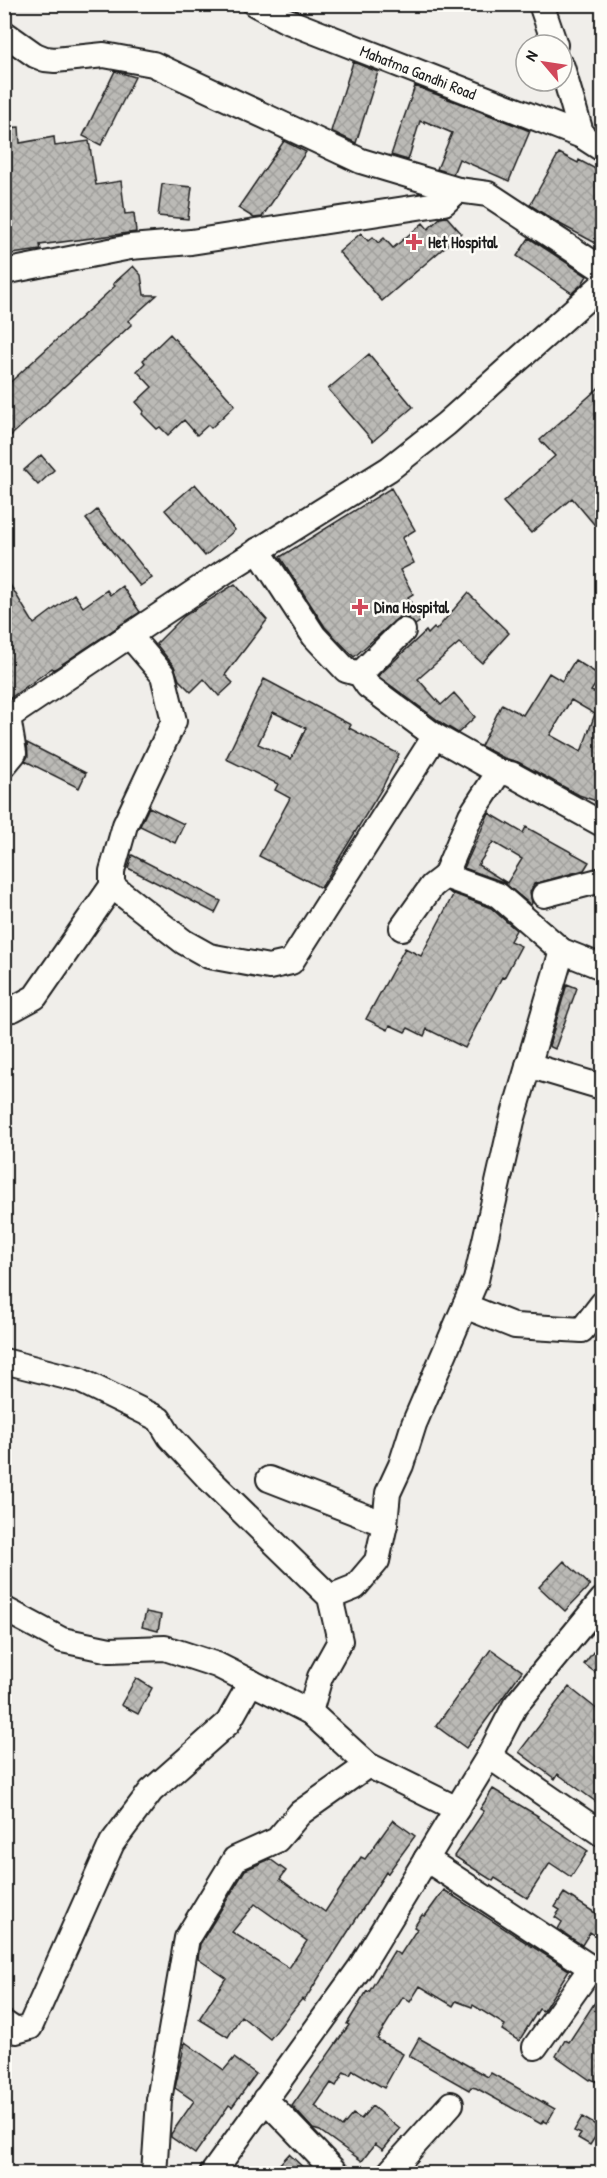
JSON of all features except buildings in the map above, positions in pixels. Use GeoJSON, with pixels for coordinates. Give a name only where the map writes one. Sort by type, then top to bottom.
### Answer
{"type":"FeatureCollection","features":[{"type":"Feature","properties":{"kind":"street","name":"Mahatma Gandhi Road"},"geometry":{"type":"LineString","coordinates":[[255,4],[285,20],[582,136],[603,149]]}},
{"type":"Feature","properties":{"kind":"street"},"geometry":{"type":"LineString","coordinates":[[541,4],[551,33]]}},
{"type":"Feature","properties":{"kind":"street"},"geometry":{"type":"LineString","coordinates":[[4,33],[35,55],[45,59],[104,55],[153,64],[361,161],[458,190],[488,194],[603,268]]}},
{"type":"Feature","properties":{"kind":"street"},"geometry":{"type":"LineString","coordinates":[[570,93],[582,136]]}},
{"type":"Feature","properties":{"kind":"street"},"geometry":{"type":"LineString","coordinates":[[4,272],[129,247],[191,242],[444,203],[458,190]]}},
{"type":"Feature","properties":{"kind":"street"},"geometry":{"type":"LineString","coordinates":[[4,765],[14,753],[6,717],[258,550],[389,469],[446,424],[603,285]]}},
{"type":"Feature","properties":{"kind":"street"},"geometry":{"type":"LineString","coordinates":[[258,550],[314,636],[346,670],[360,674],[368,686],[435,736],[499,772],[512,774],[603,824]]}},
{"type":"Feature","properties":{"kind":"street"},"geometry":{"type":"LineString","coordinates":[[360,674],[404,631]]}},
{"type":"Feature","properties":{"kind":"street"},"geometry":{"type":"LineString","coordinates":[[4,1010],[13,1009],[35,997],[112,886],[112,871],[125,825],[174,721],[163,675],[129,636]]}},
{"type":"Feature","properties":{"kind":"street"},"geometry":{"type":"LineString","coordinates":[[112,886],[184,942],[209,956],[269,967],[291,962],[435,736]]}},
{"type":"Feature","properties":{"kind":"street"},"geometry":{"type":"LineString","coordinates":[[402,928],[432,886],[446,876],[471,815],[499,772]]}},
{"type":"Feature","properties":{"kind":"street"},"geometry":{"type":"LineString","coordinates":[[446,876],[498,895],[562,951],[603,967]]}},
{"type":"Feature","properties":{"kind":"street"},"geometry":{"type":"LineString","coordinates":[[544,895],[603,880]]}},
{"type":"Feature","properties":{"kind":"street"},"geometry":{"type":"LineString","coordinates":[[330,1597],[355,1587],[377,1561],[385,1524],[388,1493],[401,1465],[414,1424],[476,1280],[512,1122],[562,951]]}},
{"type":"Feature","properties":{"kind":"street"},"geometry":{"type":"LineString","coordinates":[[528,1065],[603,1087]]}},
{"type":"Feature","properties":{"kind":"street"},"geometry":{"type":"LineString","coordinates":[[465,1306],[515,1326],[582,1330],[603,1304]]}},
{"type":"Feature","properties":{"kind":"street"},"geometry":{"type":"LineString","coordinates":[[4,1361],[79,1380],[159,1419],[170,1437],[209,1479],[330,1597],[340,1641],[320,1677],[310,1712]]}},
{"type":"Feature","properties":{"kind":"street"},"geometry":{"type":"LineString","coordinates":[[269,1479],[385,1524]]}},
{"type":"Feature","properties":{"kind":"street"},"geometry":{"type":"LineString","coordinates":[[4,1609],[62,1640],[110,1650],[165,1648],[217,1665],[310,1712],[368,1764],[457,1809]]}},
{"type":"Feature","properties":{"kind":"street"},"geometry":{"type":"LineString","coordinates":[[212,2174],[360,1968],[489,1756],[515,1706],[599,1611]]}},
{"type":"Feature","properties":{"kind":"street"},"geometry":{"type":"LineString","coordinates":[[4,2023],[16,2031],[30,2027],[112,1843],[151,1791],[228,1723],[251,1682]]}},
{"type":"Feature","properties":{"kind":"street"},"geometry":{"type":"LineString","coordinates":[[489,1756],[603,1834]]}},
{"type":"Feature","properties":{"kind":"street"},"geometry":{"type":"LineString","coordinates":[[154,2174],[159,2100],[174,2001],[187,1938],[235,1859],[277,1840],[300,1813],[368,1764]]}},
{"type":"Feature","properties":{"kind":"street"},"geometry":{"type":"LineString","coordinates":[[426,1859],[597,1972],[535,2047]]}},
{"type":"Feature","properties":{"kind":"street"},"geometry":{"type":"LineString","coordinates":[[265,2099],[337,2174]]}},
{"type":"Feature","properties":{"kind":"street"},"geometry":{"type":"LineString","coordinates":[[388,2174],[451,2104]]}},
{"type":"Feature","properties":{"kind":"place","name":"Het Hospital"},"geometry":{"type":"Point","coordinates":[414,242]}},
{"type":"Feature","properties":{"kind":"place","name":"Dina Hospital"},"geometry":{"type":"Point","coordinates":[360,607]}}]}
